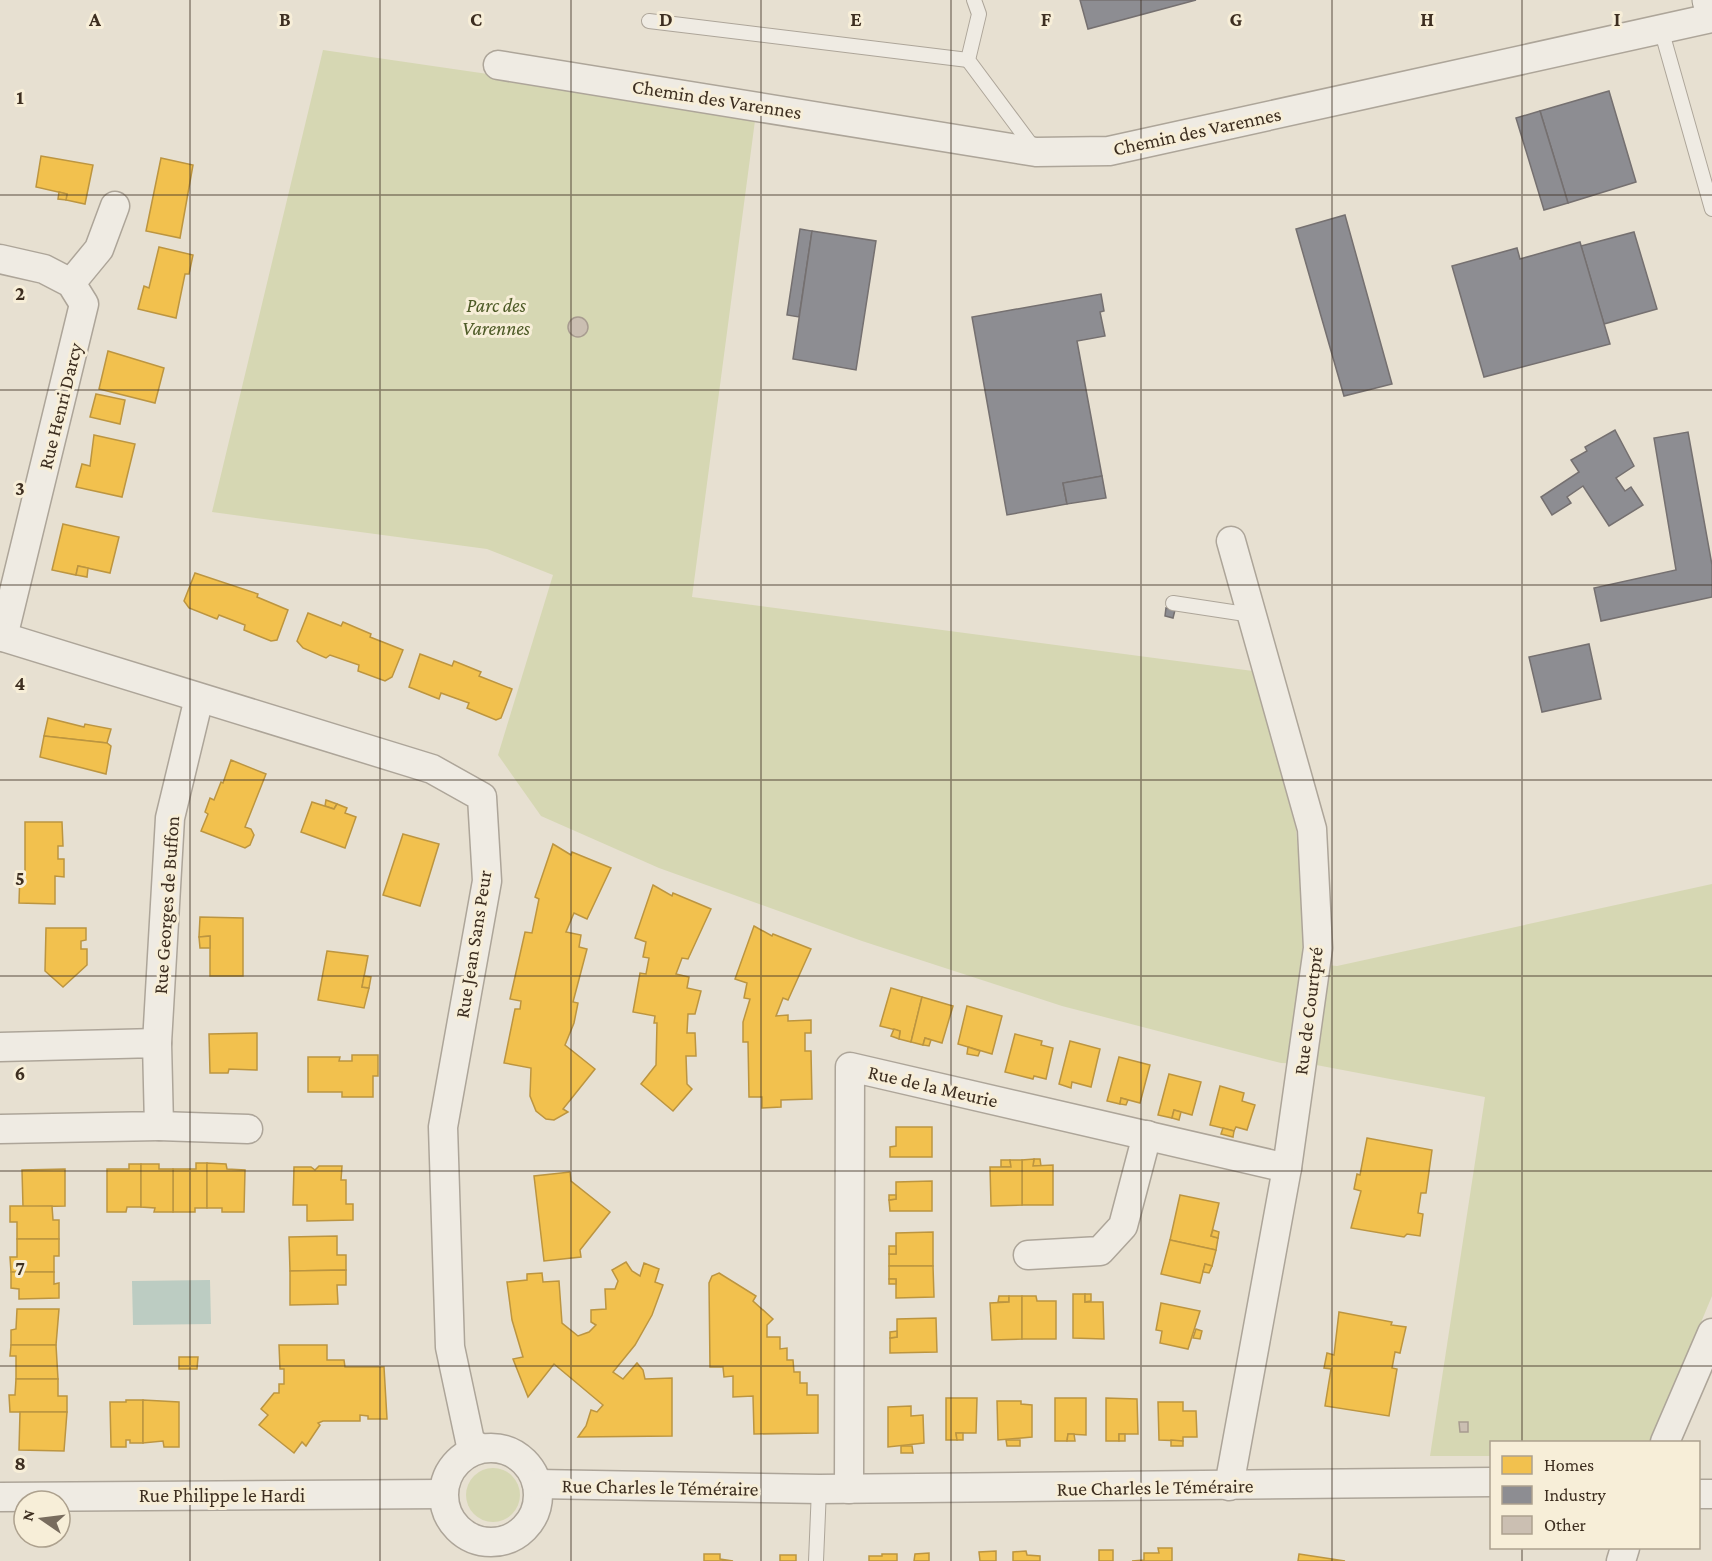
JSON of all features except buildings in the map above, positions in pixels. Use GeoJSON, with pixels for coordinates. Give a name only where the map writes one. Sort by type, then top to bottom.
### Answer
{"type":"FeatureCollection","features":[{"type":"Feature","properties":{"kind":"main road"},"geometry":{"type":"LineString","coordinates":[[1709,0],[1712,12]]}},
{"type":"Feature","properties":{"kind":"street","name":"Chemin des Varennes"},"geometry":{"type":"LineString","coordinates":[[498,65],[1036,152],[1109,151],[1712,18]]}},
{"type":"Feature","properties":{"kind":"street"},"geometry":{"type":"LineString","coordinates":[[0,259],[44,269],[71,283],[99,249],[115,206]]}},
{"type":"Feature","properties":{"kind":"street","name":"Rue Henri Darcy"},"geometry":{"type":"LineString","coordinates":[[2,637],[84,304],[71,283]]}},
{"type":"Feature","properties":{"kind":"street","name":"Rue de Courtpré"},"geometry":{"type":"LineString","coordinates":[[1229,1486],[1287,1168],[1318,948],[1312,829],[1231,541]]}},
{"type":"Feature","properties":{"kind":"street","name":"Rue Jean Sans Peur"},"geometry":{"type":"LineString","coordinates":[[2,637],[432,769],[482,797],[487,881],[443,1127],[450,1347],[470,1440],[479,1448]]}},
{"type":"Feature","properties":{"kind":"street","name":"Rue Georges de Buffon"},"geometry":{"type":"LineString","coordinates":[[159,1126],[158,1043],[170,818],[199,698]]}},
{"type":"Feature","properties":{"kind":"street"},"geometry":{"type":"LineString","coordinates":[[0,1047],[158,1043]]}},
{"type":"Feature","properties":{"kind":"street","name":"Rue de la Meurie"},"geometry":{"type":"LineString","coordinates":[[849,1489],[850,1067],[1287,1168]]}},
{"type":"Feature","properties":{"kind":"street"},"geometry":{"type":"LineString","coordinates":[[0,1130],[159,1126],[248,1129]]}},
{"type":"Feature","properties":{"kind":"street"},"geometry":{"type":"LineString","coordinates":[[1028,1255],[1100,1251],[1123,1226],[1147,1135]]}},
{"type":"Feature","properties":{"kind":"street"},"geometry":{"type":"LineString","coordinates":[[1666,1441],[1712,1333]]}},
{"type":"Feature","properties":{"kind":"street"},"geometry":{"type":"LineString","coordinates":[[494,1447],[509,1450],[532,1470],[537,1484],[538,1500],[534,1515],[525,1528],[513,1537],[477,1552],[458,1530],[445,1507],[443,1494],[446,1478],[453,1465],[465,1454],[479,1448],[494,1447]]}},
{"type":"Feature","properties":{"kind":"street","name":"Rue Charles le Téméraire"},"geometry":{"type":"LineString","coordinates":[[537,1484],[849,1489],[1490,1482]]}},
{"type":"Feature","properties":{"kind":"street","name":"Rue Philippe le Hardi"},"geometry":{"type":"LineString","coordinates":[[0,1497],[443,1494]]}},
{"type":"Feature","properties":{"kind":"lane"},"geometry":{"type":"LineString","coordinates":[[968,60],[979,14],[974,0]]}},
{"type":"Feature","properties":{"kind":"lane"},"geometry":{"type":"LineString","coordinates":[[649,21],[968,60],[1036,152]]}},
{"type":"Feature","properties":{"kind":"lane"},"geometry":{"type":"LineString","coordinates":[[1661,29],[1712,209]]}},
{"type":"Feature","properties":{"kind":"lane"},"geometry":{"type":"LineString","coordinates":[[1173,603],[1252,615]]}},
{"type":"Feature","properties":{"kind":"lane"},"geometry":{"type":"LineString","coordinates":[[816,1561],[819,1489]]}},
{"type":"Feature","properties":{"kind":"green space","name":"Parc des Varennes"},"geometry":{"type":"Polygon","coordinates":[[[323,50],[756,113],[692,597],[1253,671],[1296,829],[1308,963],[1337,966],[1712,884],[1712,1296],[1651,1441],[1490,1441],[1490,1456],[1430,1456],[1485,1097],[1311,1064],[1281,1063],[1062,1006],[862,941],[659,868],[541,816],[498,755],[553,575],[487,549],[212,512],[323,50]]]}},
{"type":"Feature","properties":{"kind":"green space"},"geometry":{"type":"Polygon","coordinates":[[[493,1468],[503,1470],[512,1476],[518,1485],[520,1495],[518,1505],[512,1514],[503,1520],[493,1522],[483,1520],[474,1514],[468,1505],[466,1495],[468,1485],[474,1476],[483,1470],[493,1468]]]}},
{"type":"Feature","properties":{"kind":"shaded area"},"geometry":{"type":"Polygon","coordinates":[[[210,1280],[211,1324],[133,1325],[132,1281],[210,1280]]]}}]}
